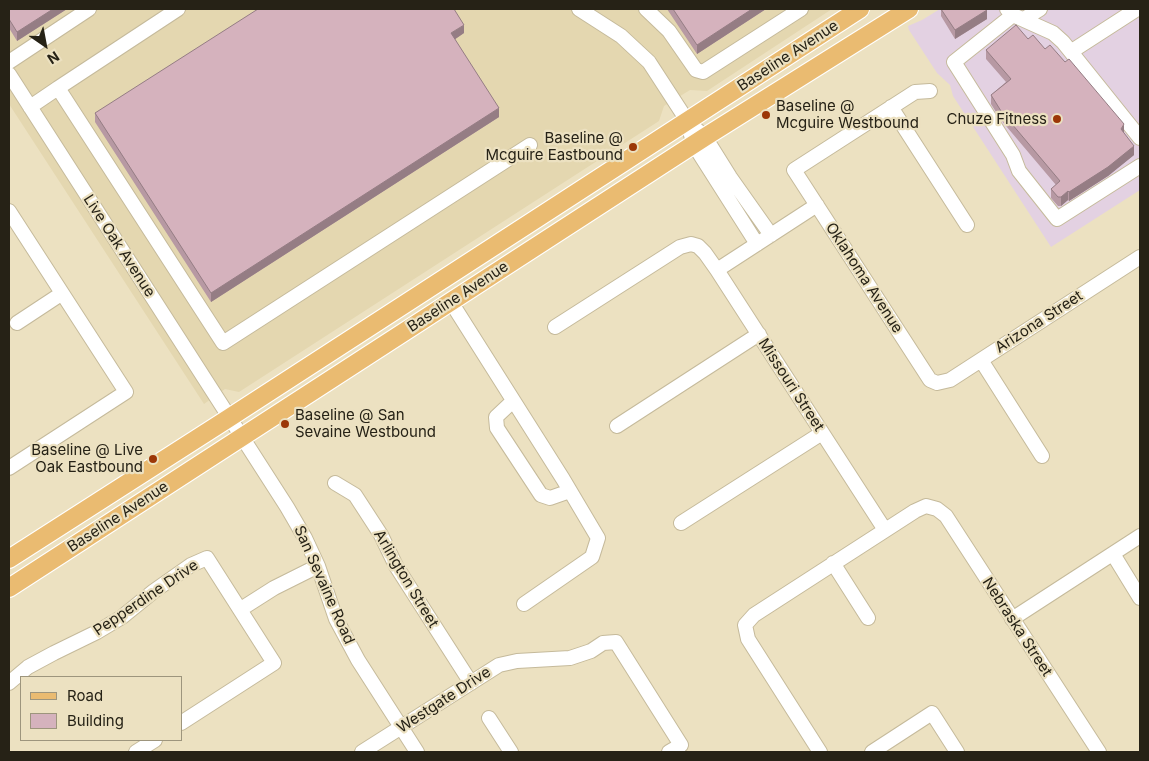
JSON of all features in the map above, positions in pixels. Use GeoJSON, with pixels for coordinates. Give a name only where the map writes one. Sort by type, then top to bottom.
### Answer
{"type":"FeatureCollection","features":[{"type":"Feature","properties":{"kind":"main road","name":"Baseline Avenue"},"geometry":{"type":"LineString","coordinates":[[9,559],[688,122],[860,9]]}},
{"type":"Feature","properties":{"kind":"main road","name":"Baseline Avenue"},"geometry":{"type":"LineString","coordinates":[[9,588],[699,141],[909,9]]}},
{"type":"Feature","properties":{"kind":"street"},"geometry":{"type":"LineString","coordinates":[[9,62],[89,9]]}},
{"type":"Feature","properties":{"kind":"street"},"geometry":{"type":"LineString","coordinates":[[30,107],[178,9]]}},
{"type":"Feature","properties":{"kind":"street"},"geometry":{"type":"LineString","coordinates":[[579,9],[621,36],[640,53],[656,72],[688,122],[754,239]]}},
{"type":"Feature","properties":{"kind":"street"},"geometry":{"type":"LineString","coordinates":[[646,9],[669,31],[696,70],[703,72],[801,9]]}},
{"type":"Feature","properties":{"kind":"street"},"geometry":{"type":"LineString","coordinates":[[1037,9],[1015,14],[954,62],[1013,155],[1020,171],[1057,219],[1140,166]]}},
{"type":"Feature","properties":{"kind":"street"},"geometry":{"type":"LineString","coordinates":[[1072,51],[1137,9]]}},
{"type":"Feature","properties":{"kind":"street"},"geometry":{"type":"LineString","coordinates":[[1015,14],[1053,33],[1072,51],[1139,133]]}},
{"type":"Feature","properties":{"kind":"street","name":"Live Oak Avenue"},"geometry":{"type":"LineString","coordinates":[[9,74],[229,418]]}},
{"type":"Feature","properties":{"kind":"street"},"geometry":{"type":"LineString","coordinates":[[58,88],[223,343],[530,146]]}},
{"type":"Feature","properties":{"kind":"street"},"geometry":{"type":"LineString","coordinates":[[930,91],[915,92],[891,107],[967,225]]}},
{"type":"Feature","properties":{"kind":"street","name":"Oklahoma Avenue"},"geometry":{"type":"LineString","coordinates":[[891,107],[794,170],[927,376],[937,383]]}},
{"type":"Feature","properties":{"kind":"street"},"geometry":{"type":"LineString","coordinates":[[699,141],[730,178],[771,235]]}},
{"type":"Feature","properties":{"kind":"street"},"geometry":{"type":"LineString","coordinates":[[717,270],[754,239],[771,235],[817,205]]}},
{"type":"Feature","properties":{"kind":"street"},"geometry":{"type":"LineString","coordinates":[[9,211],[126,392],[9,468]]}},
{"type":"Feature","properties":{"kind":"street","name":"Missouri Street"},"geometry":{"type":"LineString","coordinates":[[556,327],[680,247],[694,244],[702,248],[885,530]]}},
{"type":"Feature","properties":{"kind":"street","name":"Arizona Street"},"geometry":{"type":"LineString","coordinates":[[937,383],[946,382],[1140,257]]}},
{"type":"Feature","properties":{"kind":"street"},"geometry":{"type":"LineString","coordinates":[[17,323],[61,294]]}},
{"type":"Feature","properties":{"kind":"street"},"geometry":{"type":"LineString","coordinates":[[451,302],[598,538],[592,557],[524,604]]}},
{"type":"Feature","properties":{"kind":"street"},"geometry":{"type":"LineString","coordinates":[[617,426],[759,334]]}},
{"type":"Feature","properties":{"kind":"street"},"geometry":{"type":"LineString","coordinates":[[981,360],[1042,456]]}},
{"type":"Feature","properties":{"kind":"street"},"geometry":{"type":"LineString","coordinates":[[513,401],[496,417],[497,428],[541,495],[550,498],[570,491]]}},
{"type":"Feature","properties":{"kind":"street","name":"San Sevaine Road"},"geometry":{"type":"LineString","coordinates":[[229,418],[305,538],[318,566],[336,619],[358,660],[417,752]]}},
{"type":"Feature","properties":{"kind":"street"},"geometry":{"type":"LineString","coordinates":[[681,523],[822,433]]}},
{"type":"Feature","properties":{"kind":"street","name":"Arlington Street"},"geometry":{"type":"LineString","coordinates":[[335,483],[355,495],[381,536],[396,566],[471,683]]}},
{"type":"Feature","properties":{"kind":"street","name":"Nebraska Street"},"geometry":{"type":"LineString","coordinates":[[885,530],[926,506],[937,508],[946,516],[1099,752]]}},
{"type":"Feature","properties":{"kind":"street"},"geometry":{"type":"LineString","coordinates":[[820,752],[748,639],[745,625],[754,615],[885,530]]}},
{"type":"Feature","properties":{"kind":"street"},"geometry":{"type":"LineString","coordinates":[[1012,619],[1140,536]]}},
{"type":"Feature","properties":{"kind":"street"},"geometry":{"type":"LineString","coordinates":[[1112,554],[1140,598]]}},
{"type":"Feature","properties":{"kind":"street","name":"Pepperdine Drive"},"geometry":{"type":"LineString","coordinates":[[9,683],[28,667],[97,632],[122,617],[184,571],[207,558],[241,608]]}},
{"type":"Feature","properties":{"kind":"street"},"geometry":{"type":"LineString","coordinates":[[833,563],[868,618]]}},
{"type":"Feature","properties":{"kind":"street"},"geometry":{"type":"LineString","coordinates":[[182,722],[274,663],[241,608],[274,588],[318,566]]}},
{"type":"Feature","properties":{"kind":"street","name":"Westgate Drive"},"geometry":{"type":"LineString","coordinates":[[362,752],[499,665],[517,661],[570,658],[590,651],[602,643],[616,642],[675,748]]}},
{"type":"Feature","properties":{"kind":"street"},"geometry":{"type":"LineString","coordinates":[[872,752],[932,713],[957,752]]}},
{"type":"Feature","properties":{"kind":"street"},"geometry":{"type":"LineString","coordinates":[[489,718],[511,752]]}},
{"type":"Feature","properties":{"kind":"street"},"geometry":{"type":"LineString","coordinates":[[136,752],[153,741]]}},
{"type":"Feature","properties":{"kind":"shaded area"},"geometry":{"type":"Polygon","coordinates":[[[9,9],[832,9],[707,91],[690,90],[664,106],[659,121],[239,392],[225,389],[204,404],[9,104],[9,9]]]}},
{"type":"Feature","properties":{"kind":"shaded area"},"geometry":{"type":"Polygon","coordinates":[[[940,9],[1140,9],[1140,190],[1051,247],[953,96],[950,85],[937,73],[909,30],[908,26],[940,9]]]}},
{"type":"Feature","properties":{"kind":"building"},"geometry":{"type":"Polygon","coordinates":[[[9,9],[53,9],[17,32],[9,19],[9,9]]]}},
{"type":"Feature","properties":{"kind":"building"},"geometry":{"type":"Polygon","coordinates":[[[258,9],[454,9],[464,25],[451,33],[499,108],[211,293],[95,113],[258,9]]]}},
{"type":"Feature","properties":{"kind":"building"},"geometry":{"type":"Polygon","coordinates":[[[673,9],[752,9],[697,45],[673,9]]]}},
{"type":"Feature","properties":{"kind":"building"},"geometry":{"type":"Polygon","coordinates":[[[941,9],[986,9],[987,10],[955,30],[941,9]]]}},
{"type":"Feature","properties":{"kind":"building","name":"Chuze Fitness"},"geometry":{"type":"Polygon","coordinates":[[[1016,25],[1028,39],[1033,35],[1045,49],[1050,45],[1065,62],[1069,59],[1124,124],[1121,129],[1134,146],[1108,167],[1061,197],[1058,197],[1051,189],[1060,181],[1001,111],[991,95],[1011,79],[986,50],[1016,25]]]}},
{"type":"Feature","properties":{"kind":"place","name":"Baseline @ Mcguire Westbound"},"geometry":{"type":"Point","coordinates":[766,115]}},
{"type":"Feature","properties":{"kind":"place","name":"Chuze Fitness"},"geometry":{"type":"Point","coordinates":[1057,119]}},
{"type":"Feature","properties":{"kind":"place","name":"Baseline @ Mcguire Eastbound"},"geometry":{"type":"Point","coordinates":[633,147]}},
{"type":"Feature","properties":{"kind":"place","name":"Baseline @ San Sevaine Westbound"},"geometry":{"type":"Point","coordinates":[285,424]}},
{"type":"Feature","properties":{"kind":"place","name":"Baseline @ Live Oak Eastbound"},"geometry":{"type":"Point","coordinates":[153,459]}}]}
